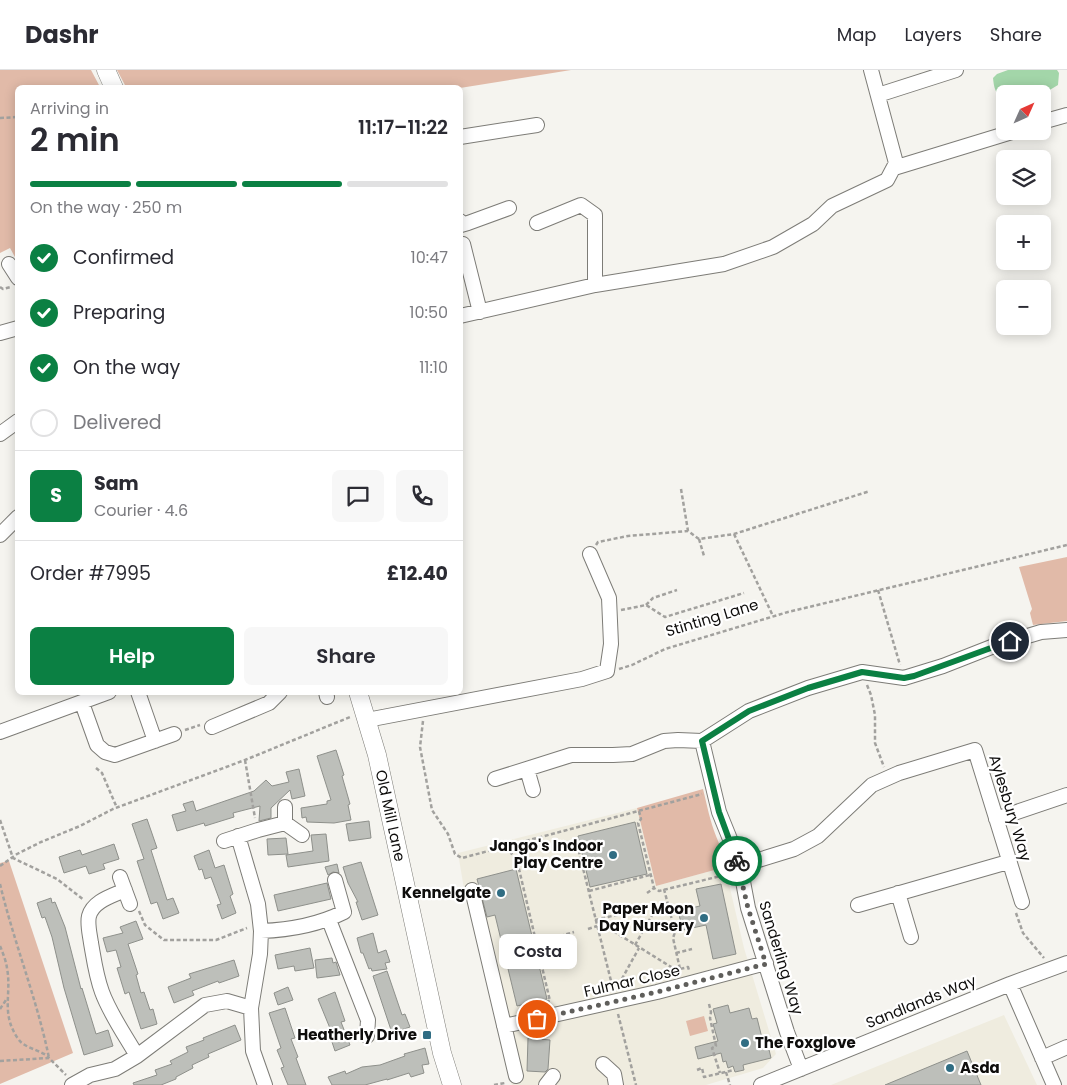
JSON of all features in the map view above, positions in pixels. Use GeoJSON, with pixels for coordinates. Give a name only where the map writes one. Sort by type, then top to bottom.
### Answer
{"type":"FeatureCollection","features":[{"type":"Feature","properties":{"kind":"main road"},"geometry":{"type":"LineString","coordinates":[[107,71],[113,85]]}},
{"type":"Feature","properties":{"kind":"main road","name":"Old Mill Lane"},"geometry":{"type":"LineString","coordinates":[[359,695],[377,755],[442,1053],[452,1085]]}},
{"type":"Feature","properties":{"kind":"street"},"geometry":{"type":"LineString","coordinates":[[463,315],[595,285],[724,264],[773,247],[813,224],[832,206],[887,180],[896,163],[871,70]]}},
{"type":"Feature","properties":{"kind":"street"},"geometry":{"type":"LineString","coordinates":[[878,95],[956,70]]}},
{"type":"Feature","properties":{"kind":"street"},"geometry":{"type":"LineString","coordinates":[[1051,119],[1067,115]]}},
{"type":"Feature","properties":{"kind":"street"},"geometry":{"type":"LineString","coordinates":[[463,137],[537,125]]}},
{"type":"Feature","properties":{"kind":"street"},"geometry":{"type":"LineString","coordinates":[[894,168],[996,137]]}},
{"type":"Feature","properties":{"kind":"street"},"geometry":{"type":"LineString","coordinates":[[537,223],[582,205],[595,215],[595,285]]}},
{"type":"Feature","properties":{"kind":"street"},"geometry":{"type":"LineString","coordinates":[[463,223],[509,208]]}},
{"type":"Feature","properties":{"kind":"street"},"geometry":{"type":"LineString","coordinates":[[463,244],[480,312]]}},
{"type":"Feature","properties":{"kind":"street"},"geometry":{"type":"LineString","coordinates":[[9,264],[15,273]]}},
{"type":"Feature","properties":{"kind":"street"},"geometry":{"type":"LineString","coordinates":[[0,333],[15,329]]}},
{"type":"Feature","properties":{"kind":"street"},"geometry":{"type":"LineString","coordinates":[[0,434],[15,424]]}},
{"type":"Feature","properties":{"kind":"street"},"geometry":{"type":"LineString","coordinates":[[0,535],[15,523]]}},
{"type":"Feature","properties":{"kind":"street"},"geometry":{"type":"LineString","coordinates":[[365,716],[424,709],[582,679],[607,671],[610,644],[609,598],[590,554]]}},
{"type":"Feature","properties":{"kind":"street"},"geometry":{"type":"LineString","coordinates":[[495,779],[572,755],[632,754],[664,741],[702,741],[749,711],[808,688],[862,672],[904,678],[1032,634],[1067,630]]}},
{"type":"Feature","properties":{"kind":"street"},"geometry":{"type":"LineString","coordinates":[[8,745],[2,732],[102,695]]}},
{"type":"Feature","properties":{"kind":"street"},"geometry":{"type":"LineString","coordinates":[[139,695],[155,741]]}},
{"type":"Feature","properties":{"kind":"street"},"geometry":{"type":"LineString","coordinates":[[212,727],[268,703],[277,695]]}},
{"type":"Feature","properties":{"kind":"street"},"geometry":{"type":"LineString","coordinates":[[82,703],[97,745],[105,752],[115,755],[177,733]]}},
{"type":"Feature","properties":{"kind":"street","name":"Sanderling Way"},"geometry":{"type":"LineString","coordinates":[[702,741],[719,812],[740,869],[747,902],[766,964],[787,1032],[801,1068]]}},
{"type":"Feature","properties":{"kind":"street","name":"Aylesbury Way"},"geometry":{"type":"LineString","coordinates":[[740,869],[794,849],[818,836],[872,785],[899,773],[975,750],[1008,862],[1022,902]]}},
{"type":"Feature","properties":{"kind":"street"},"geometry":{"type":"LineString","coordinates":[[527,769],[533,790]]}},
{"type":"Feature","properties":{"kind":"street"},"geometry":{"type":"LineString","coordinates":[[996,819],[1067,795]]}},
{"type":"Feature","properties":{"kind":"street"},"geometry":{"type":"LineString","coordinates":[[285,807],[285,823]]}},
{"type":"Feature","properties":{"kind":"street"},"geometry":{"type":"LineString","coordinates":[[224,841],[285,823]]}},
{"type":"Feature","properties":{"kind":"street"},"geometry":{"type":"LineString","coordinates":[[285,823],[302,836]]}},
{"type":"Feature","properties":{"kind":"street"},"geometry":{"type":"LineString","coordinates":[[238,836],[258,904],[260,954],[251,1008],[253,1051],[265,1085]]}},
{"type":"Feature","properties":{"kind":"street"},"geometry":{"type":"LineString","coordinates":[[858,905],[1008,862]]}},
{"type":"Feature","properties":{"kind":"street"},"geometry":{"type":"LineString","coordinates":[[120,877],[130,904]]}},
{"type":"Feature","properties":{"kind":"street"},"geometry":{"type":"LineString","coordinates":[[260,927],[286,930],[329,920],[344,912],[336,880]]}},
{"type":"Feature","properties":{"kind":"street"},"geometry":{"type":"LineString","coordinates":[[125,890],[101,901],[88,917],[96,973],[109,1009],[137,1056]]}},
{"type":"Feature","properties":{"kind":"street"},"geometry":{"type":"LineString","coordinates":[[472,890],[504,1026],[513,1079]]}},
{"type":"Feature","properties":{"kind":"street"},"geometry":{"type":"LineString","coordinates":[[898,893],[911,937]]}},
{"type":"Feature","properties":{"kind":"street"},"geometry":{"type":"LineString","coordinates":[[329,920],[368,1020],[367,1036]]}},
{"type":"Feature","properties":{"kind":"street","name":"Sandlands Way"},"geometry":{"type":"LineString","coordinates":[[761,1085],[1010,984],[1067,963]]}},
{"type":"Feature","properties":{"kind":"street","name":"Fulmar Close"},"geometry":{"type":"LineString","coordinates":[[504,1026],[648,994],[766,964]]}},
{"type":"Feature","properties":{"kind":"street"},"geometry":{"type":"LineString","coordinates":[[1010,984],[1054,1085]]}},
{"type":"Feature","properties":{"kind":"street"},"geometry":{"type":"LineString","coordinates":[[72,1085],[90,1075],[115,1069],[137,1056],[206,1005],[227,1001],[251,1008]]}},
{"type":"Feature","properties":{"kind":"street"},"geometry":{"type":"LineString","coordinates":[[1042,1058],[1067,1047]]}},
{"type":"Feature","properties":{"kind":"street"},"geometry":{"type":"LineString","coordinates":[[604,1064],[614,1074],[616,1085]]}},
{"type":"Feature","properties":{"kind":"path"},"geometry":{"type":"LineString","coordinates":[[0,118],[15,117]]}},
{"type":"Feature","properties":{"kind":"path"},"geometry":{"type":"LineString","coordinates":[[682,490],[688,531]]}},
{"type":"Feature","properties":{"kind":"path"},"geometry":{"type":"LineString","coordinates":[[699,539],[734,534],[870,491]]}},
{"type":"Feature","properties":{"kind":"path"},"geometry":{"type":"LineString","coordinates":[[590,554],[598,542],[628,536],[688,531],[699,539],[704,556]]}},
{"type":"Feature","properties":{"kind":"path"},"geometry":{"type":"LineString","coordinates":[[734,534],[774,616]]}},
{"type":"Feature","properties":{"kind":"path","name":"Stinting Lane"},"geometry":{"type":"LineString","coordinates":[[607,671],[632,665],[665,649],[774,616],[1067,545]]}},
{"type":"Feature","properties":{"kind":"path"},"geometry":{"type":"LineString","coordinates":[[610,613],[646,605],[653,598],[677,590]]}},
{"type":"Feature","properties":{"kind":"path"},"geometry":{"type":"LineString","coordinates":[[878,590],[904,678]]}},
{"type":"Feature","properties":{"kind":"path"},"geometry":{"type":"LineString","coordinates":[[646,605],[666,617],[744,593]]}},
{"type":"Feature","properties":{"kind":"path"},"geometry":{"type":"LineString","coordinates":[[862,672],[871,695],[875,714],[875,743],[888,778]]}},
{"type":"Feature","properties":{"kind":"path"},"geometry":{"type":"LineString","coordinates":[[424,709],[420,748],[432,810],[448,834],[455,854],[462,858],[714,790]]}},
{"type":"Feature","properties":{"kind":"path"},"geometry":{"type":"LineString","coordinates":[[0,866],[17,854],[41,842],[80,826],[116,808],[365,716]]}},
{"type":"Feature","properties":{"kind":"path"},"geometry":{"type":"LineString","coordinates":[[177,733],[198,725]]}},
{"type":"Feature","properties":{"kind":"path"},"geometry":{"type":"LineString","coordinates":[[245,760],[258,830]]}},
{"type":"Feature","properties":{"kind":"path"},"geometry":{"type":"LineString","coordinates":[[96,768],[102,773],[116,808]]}},
{"type":"Feature","properties":{"kind":"path"},"geometry":{"type":"LineString","coordinates":[[639,810],[641,819],[638,823],[650,875],[654,888],[659,891],[740,869]]}},
{"type":"Feature","properties":{"kind":"path"},"geometry":{"type":"LineString","coordinates":[[0,820],[13,858],[57,879],[94,908]]}},
{"type":"Feature","properties":{"kind":"path"},"geometry":{"type":"LineString","coordinates":[[577,844],[614,993]]}},
{"type":"Feature","properties":{"kind":"path"},"geometry":{"type":"LineString","coordinates":[[506,846],[514,857],[519,869],[550,1001],[519,1008]]}},
{"type":"Feature","properties":{"kind":"path"},"geometry":{"type":"LineString","coordinates":[[588,890],[650,875]]}},
{"type":"Feature","properties":{"kind":"path"},"geometry":{"type":"LineString","coordinates":[[0,884],[9,921],[42,1025],[49,1058]]}},
{"type":"Feature","properties":{"kind":"path"},"geometry":{"type":"LineString","coordinates":[[647,893],[654,888]]}},
{"type":"Feature","properties":{"kind":"path"},"geometry":{"type":"LineString","coordinates":[[664,889],[675,932],[673,938],[680,969]]}},
{"type":"Feature","properties":{"kind":"path"},"geometry":{"type":"LineString","coordinates":[[130,904],[134,902],[145,925],[164,940],[216,940],[260,927]]}},
{"type":"Feature","properties":{"kind":"path"},"geometry":{"type":"LineString","coordinates":[[1022,902],[1014,904],[1022,934],[1054,969]]}},
{"type":"Feature","properties":{"kind":"path"},"geometry":{"type":"LineString","coordinates":[[595,920],[668,903]]}},
{"type":"Feature","properties":{"kind":"path"},"geometry":{"type":"LineString","coordinates":[[635,945],[658,905]]}},
{"type":"Feature","properties":{"kind":"path"},"geometry":{"type":"LineString","coordinates":[[595,920],[676,970],[688,967],[688,970]]}},
{"type":"Feature","properties":{"kind":"path"},"geometry":{"type":"LineString","coordinates":[[588,928],[597,926]]}},
{"type":"Feature","properties":{"kind":"path"},"geometry":{"type":"LineString","coordinates":[[560,936],[574,932]]}},
{"type":"Feature","properties":{"kind":"path"},"geometry":{"type":"LineString","coordinates":[[536,942],[546,939]]}},
{"type":"Feature","properties":{"kind":"path"},"geometry":{"type":"LineString","coordinates":[[0,946],[8,969],[6,1008],[10,1025],[20,1041],[42,1052],[62,1070],[72,1085]]}},
{"type":"Feature","properties":{"kind":"path"},"geometry":{"type":"LineString","coordinates":[[612,986],[619,984],[639,947]]}},
{"type":"Feature","properties":{"kind":"path"},"geometry":{"type":"LineString","coordinates":[[676,953],[692,949]]}},
{"type":"Feature","properties":{"kind":"path"},"geometry":{"type":"LineString","coordinates":[[0,1009],[6,999]]}},
{"type":"Feature","properties":{"kind":"path"},"geometry":{"type":"LineString","coordinates":[[709,1004],[716,1046],[712,1048],[720,1073]]}},
{"type":"Feature","properties":{"kind":"path"},"geometry":{"type":"LineString","coordinates":[[618,1010],[636,1085]]}},
{"type":"Feature","properties":{"kind":"path"},"geometry":{"type":"LineString","coordinates":[[0,1061],[49,1058]]}},
{"type":"Feature","properties":{"kind":"path"},"geometry":{"type":"LineString","coordinates":[[697,1070],[702,1068],[704,1077],[734,1070]]}},
{"type":"Feature","properties":{"kind":"path"},"geometry":{"type":"LineString","coordinates":[[726,1072],[730,1085]]}},
{"type":"Feature","properties":{"kind":"path"},"geometry":{"type":"LineString","coordinates":[[494,1085],[513,1079]]}},
{"type":"Feature","properties":{"kind":"shaded area"},"geometry":{"type":"Polygon","coordinates":[[[0,70],[91,70],[99,85],[15,85],[15,257],[10,248],[0,253],[0,70]]]}},
{"type":"Feature","properties":{"kind":"shaded area"},"geometry":{"type":"Polygon","coordinates":[[[117,70],[571,70],[463,88],[463,85],[125,85],[117,70]]]}},
{"type":"Feature","properties":{"kind":"shaded area"},"geometry":{"type":"Polygon","coordinates":[[[1008,70],[1057,70],[1059,73],[1058,85],[1051,89],[1051,85],[996,85],[996,90],[993,78],[997,74],[1008,70]]]}},
{"type":"Feature","properties":{"kind":"shaded area"},"geometry":{"type":"Polygon","coordinates":[[[1067,557],[1067,621],[1033,625],[1030,613],[1032,609],[1019,567],[1067,557]]]}},
{"type":"Feature","properties":{"kind":"shaded area"},"geometry":{"type":"Polygon","coordinates":[[[703,789],[714,830],[729,866],[656,886],[637,808],[703,789]]]}},
{"type":"Feature","properties":{"kind":"shaded area"},"geometry":{"type":"Polygon","coordinates":[[[637,808],[656,886],[725,867],[744,948],[776,1054],[763,1068],[706,1085],[512,1085],[463,883],[458,853],[637,808]]]}},
{"type":"Feature","properties":{"kind":"shaded area"},"geometry":{"type":"Polygon","coordinates":[[[9,861],[73,1053],[0,1084],[0,863],[9,861]]]}},
{"type":"Feature","properties":{"kind":"shaded area"},"geometry":{"type":"Polygon","coordinates":[[[1004,1015],[1037,1085],[831,1085],[1004,1015]]]}},
{"type":"Feature","properties":{"kind":"shaded area"},"geometry":{"type":"Polygon","coordinates":[[[704,1016],[708,1031],[690,1036],[686,1021],[704,1016]]]}},
{"type":"Feature","properties":{"kind":"building"},"geometry":{"type":"Polygon","coordinates":[[[336,750],[344,775],[342,776],[350,804],[348,805],[351,820],[334,823],[307,822],[306,817],[302,818],[301,808],[327,804],[327,801],[331,800],[317,756],[336,750]]]}},
{"type":"Feature","properties":{"kind":"building"},"geometry":{"type":"Polygon","coordinates":[[[299,769],[305,796],[292,799],[290,790],[271,808],[271,818],[259,821],[260,806],[233,813],[234,817],[205,826],[204,823],[177,831],[172,815],[186,811],[183,804],[193,801],[196,811],[254,791],[266,780],[272,786],[289,782],[286,772],[299,769]]]}},
{"type":"Feature","properties":{"kind":"building"},"geometry":{"type":"Polygon","coordinates":[[[147,819],[157,848],[151,850],[167,900],[173,898],[179,913],[163,919],[157,902],[151,904],[137,861],[144,859],[132,824],[147,819]]]}},
{"type":"Feature","properties":{"kind":"building"},"geometry":{"type":"Polygon","coordinates":[[[369,821],[371,838],[349,841],[346,824],[369,821]]]}},
{"type":"Feature","properties":{"kind":"building","name":"Jango's Indoor Play Centre"},"geometry":{"type":"Polygon","coordinates":[[[635,822],[647,874],[590,887],[578,836],[635,822]]]}},
{"type":"Feature","properties":{"kind":"building"},"geometry":{"type":"Polygon","coordinates":[[[326,834],[329,861],[288,867],[286,855],[313,851],[311,835],[326,834]]]}},
{"type":"Feature","properties":{"kind":"building"},"geometry":{"type":"Polygon","coordinates":[[[286,838],[288,854],[268,855],[267,839],[286,838]]]}},
{"type":"Feature","properties":{"kind":"building"},"geometry":{"type":"Polygon","coordinates":[[[114,844],[119,859],[103,864],[105,869],[89,874],[86,866],[64,873],[59,857],[80,850],[82,855],[114,844]]]}},
{"type":"Feature","properties":{"kind":"building"},"geometry":{"type":"Polygon","coordinates":[[[209,850],[215,868],[224,865],[233,894],[230,896],[236,913],[222,919],[217,905],[221,904],[211,877],[205,879],[202,869],[199,870],[194,856],[209,850]]]}},
{"type":"Feature","properties":{"kind":"building"},"geometry":{"type":"Polygon","coordinates":[[[361,862],[378,915],[362,920],[356,902],[358,902],[348,883],[343,867],[361,862]]]}},
{"type":"Feature","properties":{"kind":"building"},"geometry":{"type":"Polygon","coordinates":[[[337,864],[339,873],[333,872],[328,875],[325,867],[337,864]]]}},
{"type":"Feature","properties":{"kind":"building"},"geometry":{"type":"Polygon","coordinates":[[[516,869],[547,999],[517,1006],[495,915],[487,917],[477,879],[516,869]]]}},
{"type":"Feature","properties":{"kind":"building"},"geometry":{"type":"Polygon","coordinates":[[[327,883],[331,899],[278,911],[274,895],[327,883]]]}},
{"type":"Feature","properties":{"kind":"building","name":"Paper Moon Day Nursery"},"geometry":{"type":"Polygon","coordinates":[[[721,884],[736,954],[713,959],[706,925],[683,930],[678,911],[700,906],[696,889],[721,884]]]}},
{"type":"Feature","properties":{"kind":"building"},"geometry":{"type":"Polygon","coordinates":[[[51,898],[52,903],[55,902],[65,927],[81,989],[96,1034],[108,1030],[113,1046],[84,1055],[64,988],[52,937],[45,917],[42,918],[37,903],[51,898]]]}},
{"type":"Feature","properties":{"kind":"building"},"geometry":{"type":"Polygon","coordinates":[[[136,921],[143,939],[128,944],[138,974],[136,975],[141,993],[144,992],[150,1010],[153,1009],[157,1024],[141,1029],[129,992],[125,994],[117,968],[121,967],[116,950],[107,952],[103,938],[123,933],[120,927],[136,921]]]}},
{"type":"Feature","properties":{"kind":"building"},"geometry":{"type":"Polygon","coordinates":[[[373,933],[378,953],[386,950],[390,962],[385,963],[387,969],[372,971],[371,968],[369,969],[363,953],[361,953],[357,938],[373,933]]]}},
{"type":"Feature","properties":{"kind":"building"},"geometry":{"type":"Polygon","coordinates":[[[310,948],[314,968],[295,971],[294,966],[278,969],[275,955],[310,948]]]}},
{"type":"Feature","properties":{"kind":"building"},"geometry":{"type":"Polygon","coordinates":[[[332,958],[333,963],[336,962],[340,975],[317,978],[315,960],[332,958]]]}},
{"type":"Feature","properties":{"kind":"building"},"geometry":{"type":"Polygon","coordinates":[[[234,960],[239,976],[219,983],[218,981],[192,991],[194,995],[174,1003],[168,987],[191,978],[189,974],[234,960]]]}},
{"type":"Feature","properties":{"kind":"building"},"geometry":{"type":"Polygon","coordinates":[[[387,971],[402,1015],[405,1014],[410,1027],[392,1033],[373,976],[387,971]]]}},
{"type":"Feature","properties":{"kind":"building"},"geometry":{"type":"Polygon","coordinates":[[[288,987],[293,1000],[278,1005],[274,993],[288,987]]]}},
{"type":"Feature","properties":{"kind":"building"},"geometry":{"type":"Polygon","coordinates":[[[335,992],[345,1021],[341,1022],[350,1045],[335,1051],[331,1039],[334,1038],[318,999],[335,992]]]}},
{"type":"Feature","properties":{"kind":"building","name":"The Foxglove"},"geometry":{"type":"Polygon","coordinates":[[[728,1005],[730,1013],[749,1008],[752,1019],[757,1018],[762,1038],[766,1037],[771,1058],[743,1065],[744,1070],[735,1072],[733,1066],[728,1068],[726,1061],[723,1062],[721,1053],[698,1059],[695,1047],[718,1041],[713,1024],[717,1023],[713,1009],[728,1005]]]}},
{"type":"Feature","properties":{"kind":"building"},"geometry":{"type":"Polygon","coordinates":[[[285,1008],[295,1038],[291,1039],[298,1057],[296,1058],[306,1085],[288,1085],[281,1068],[284,1067],[277,1050],[281,1048],[269,1013],[285,1008]]]}},
{"type":"Feature","properties":{"kind":"building"},"geometry":{"type":"Polygon","coordinates":[[[235,1025],[241,1040],[208,1054],[209,1057],[192,1065],[193,1068],[176,1077],[176,1079],[161,1085],[134,1085],[133,1083],[157,1075],[155,1070],[172,1064],[170,1061],[188,1052],[186,1047],[235,1025]]]}},
{"type":"Feature","properties":{"kind":"building"},"geometry":{"type":"Polygon","coordinates":[[[528,1038],[550,1040],[548,1069],[545,1072],[527,1071],[528,1038]]]}},
{"type":"Feature","properties":{"kind":"building"},"geometry":{"type":"Polygon","coordinates":[[[425,1048],[429,1064],[422,1065],[424,1073],[411,1077],[409,1073],[365,1085],[332,1085],[328,1077],[345,1071],[346,1074],[362,1067],[380,1065],[405,1056],[404,1054],[425,1048]]]}},
{"type":"Feature","properties":{"kind":"building","name":"Asda"},"geometry":{"type":"Polygon","coordinates":[[[967,1051],[981,1085],[885,1085],[967,1051]]]}},
{"type":"Feature","properties":{"kind":"way so far"},"geometry":{"type":"LineString","coordinates":[[537,1019],[657,992],[766,964],[748,908],[741,871],[737,861]]}},
{"type":"Feature","properties":{"kind":"place","name":"Jango's Indoor Play Centre"},"geometry":{"type":"Point","coordinates":[613,855]}},
{"type":"Feature","properties":{"kind":"place","name":"Kennelgate"},"geometry":{"type":"Point","coordinates":[501,893]}},
{"type":"Feature","properties":{"kind":"place","name":"Paper Moon Day Nursery"},"geometry":{"type":"Point","coordinates":[704,918]}},
{"type":"Feature","properties":{"kind":"place","name":"Costa"},"geometry":{"type":"Point","coordinates":[537,1019]}},
{"type":"Feature","properties":{"kind":"place","name":"Heatherly Drive"},"geometry":{"type":"Point","coordinates":[427,1035]}},
{"type":"Feature","properties":{"kind":"place","name":"The Foxglove"},"geometry":{"type":"Point","coordinates":[745,1043]}},
{"type":"Feature","properties":{"kind":"place","name":"Asda"},"geometry":{"type":"Point","coordinates":[950,1068]}},
{"type":"Feature","properties":{"kind":"route"},"geometry":{"type":"LineString","coordinates":[[737,861],[719,812],[702,741],[749,711],[808,688],[862,672],[904,678],[914,676],[1010,641]]}}]}
